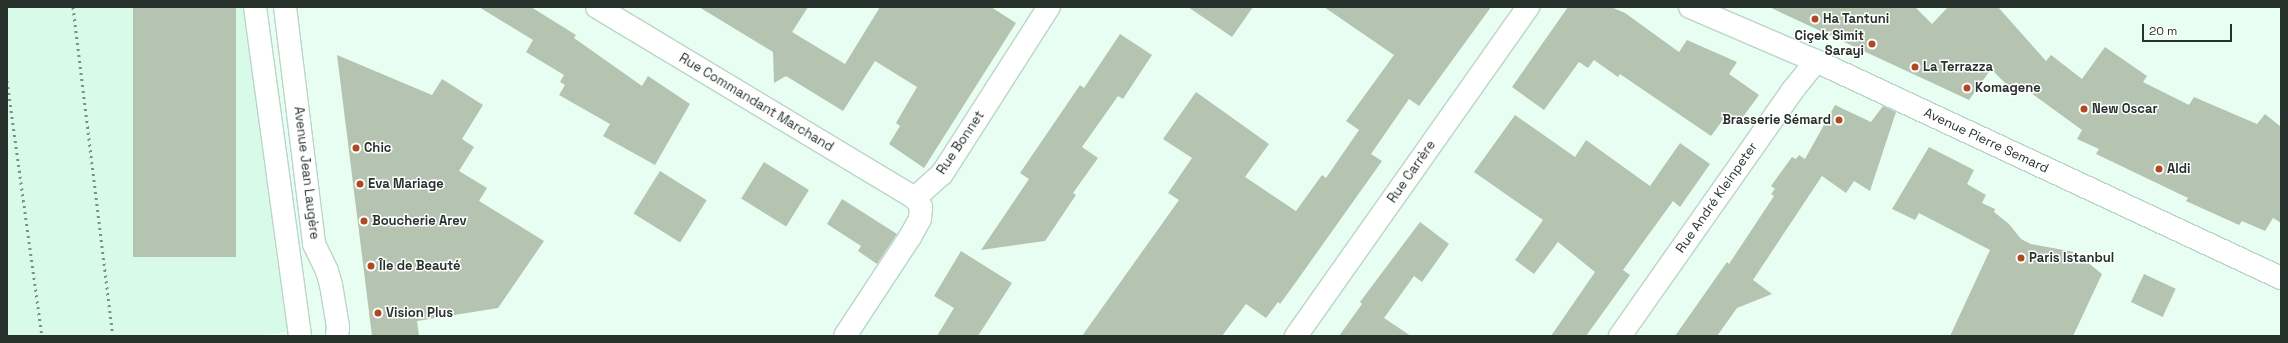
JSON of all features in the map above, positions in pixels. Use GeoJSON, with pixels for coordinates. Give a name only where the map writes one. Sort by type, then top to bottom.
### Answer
{"type":"FeatureCollection","features":[{"type":"Feature","properties":{"kind":"street","name":"Avenue Jean Laugère"},"geometry":{"type":"LineString","coordinates":[[255,7],[300,336]]}},
{"type":"Feature","properties":{"kind":"street","name":"Avenue Jean Laugère"},"geometry":{"type":"LineString","coordinates":[[285,7],[314,244],[327,271],[331,284],[338,327],[337,336]]}},
{"type":"Feature","properties":{"kind":"street","name":"Rue Commandant Marchand"},"geometry":{"type":"LineString","coordinates":[[597,7],[915,198]]}},
{"type":"Feature","properties":{"kind":"street","name":"Rue Bonnet"},"geometry":{"type":"LineString","coordinates":[[915,198],[942,174],[1049,7]]}},
{"type":"Feature","properties":{"kind":"street","name":"Rue Carrère"},"geometry":{"type":"LineString","coordinates":[[1296,336],[1528,7]]}},
{"type":"Feature","properties":{"kind":"street","name":"Avenue Pierre Semard"},"geometry":{"type":"LineString","coordinates":[[1690,7],[1816,61],[2281,278]]}},
{"type":"Feature","properties":{"kind":"street","name":"Rue André Kleinpeter"},"geometry":{"type":"LineString","coordinates":[[1620,336],[1792,91],[1816,61]]}},
{"type":"Feature","properties":{"kind":"street"},"geometry":{"type":"LineString","coordinates":[[845,336],[910,237],[920,218],[921,207],[915,198]]}},
{"type":"Feature","properties":{"kind":"shaded area"},"geometry":{"type":"Polygon","coordinates":[[[7,7],[259,7],[307,329],[258,336],[7,336],[7,7]]]}},
{"type":"Feature","properties":{"kind":"building"},"geometry":{"type":"Polygon","coordinates":[[[133,7],[236,7],[236,257],[133,257],[133,7]]]}},
{"type":"Feature","properties":{"kind":"building"},"geometry":{"type":"Polygon","coordinates":[[[479,7],[531,7],[576,35],[574,38],[642,86],[648,76],[690,104],[655,165],[603,136],[610,124],[559,95],[565,85],[560,82],[564,75],[526,52],[533,40],[479,7]]]}},
{"type":"Feature","properties":{"kind":"building"},"geometry":{"type":"Polygon","coordinates":[[[699,7],[808,7],[792,32],[845,64],[880,7],[991,7],[1016,23],[924,168],[889,144],[900,126],[896,123],[917,87],[875,61],[843,111],[786,76],[774,83],[773,52],[699,7]]]}},
{"type":"Feature","properties":{"kind":"building"},"geometry":{"type":"Polygon","coordinates":[[[1188,7],[1253,7],[1232,37],[1188,7]]]}},
{"type":"Feature","properties":{"kind":"building"},"geometry":{"type":"Polygon","coordinates":[[[1324,7],[1491,7],[1419,106],[1409,99],[1371,154],[1382,161],[1280,304],[1278,302],[1266,318],[1246,304],[1222,336],[1082,336],[1179,200],[1168,193],[1192,158],[1163,139],[1196,92],[1269,144],[1245,177],[1296,211],[1322,175],[1326,178],[1359,130],[1346,121],[1394,55],[1324,7]]]}},
{"type":"Feature","properties":{"kind":"building"},"geometry":{"type":"Polygon","coordinates":[[[1568,7],[1611,7],[1625,13],[1679,52],[1687,40],[1737,62],[1729,74],[1759,95],[1737,125],[1725,117],[1711,136],[1620,74],[1618,77],[1594,60],[1588,68],[1579,62],[1544,110],[1512,87],[1568,7]]]}},
{"type":"Feature","properties":{"kind":"building"},"geometry":{"type":"Polygon","coordinates":[[[1769,7],[1915,7],[1932,24],[1948,7],[1998,7],[2046,61],[2051,55],[2082,79],[2105,47],[2147,76],[2143,82],[2189,105],[2194,97],[2257,124],[2265,114],[2281,127],[2281,223],[2273,218],[2265,231],[2242,221],[2239,225],[2186,201],[2188,198],[2096,154],[2099,149],[2077,139],[2082,130],[2016,82],[2011,89],[1991,69],[1969,100],[1769,7]]]}},
{"type":"Feature","properties":{"kind":"building"},"geometry":{"type":"Polygon","coordinates":[[[1120,34],[1152,55],[1123,99],[1118,96],[1082,147],[1098,158],[1073,193],[1076,195],[1045,241],[981,250],[1029,179],[1020,173],[1080,85],[1084,88],[1120,34]]]}},
{"type":"Feature","properties":{"kind":"building"},"geometry":{"type":"Polygon","coordinates":[[[337,55],[432,95],[442,79],[483,105],[462,139],[474,147],[459,171],[487,188],[479,201],[544,241],[498,308],[417,321],[419,336],[372,336],[337,55]]]}},
{"type":"Feature","properties":{"kind":"building"},"geometry":{"type":"Polygon","coordinates":[[[1835,105],[1871,122],[1883,106],[1896,112],[1870,191],[1854,181],[1846,193],[1822,176],[1753,280],[1772,294],[1737,308],[1717,336],[1675,336],[1727,262],[1729,264],[1774,196],[1771,194],[1775,189],[1771,186],[1792,157],[1796,159],[1799,155],[1805,159],[1835,105]]]}},
{"type":"Feature","properties":{"kind":"building"},"geometry":{"type":"Polygon","coordinates":[[[1515,115],[1575,157],[1586,140],[1650,186],[1680,143],[1710,164],[1680,207],[1673,201],[1623,270],[1630,275],[1586,336],[1551,336],[1595,272],[1558,242],[1534,274],[1515,260],[1543,220],[1474,172],[1515,115]]]}},
{"type":"Feature","properties":{"kind":"building"},"geometry":{"type":"Polygon","coordinates":[[[1929,147],[1974,170],[1967,184],[1986,195],[1982,203],[1995,209],[1994,212],[2009,224],[2021,239],[2031,244],[2075,252],[2102,274],[2073,336],[1950,336],[1990,250],[1919,213],[1915,220],[1892,209],[1929,147]]]}},
{"type":"Feature","properties":{"kind":"building"},"geometry":{"type":"Polygon","coordinates":[[[764,162],[809,190],[786,227],[741,198],[764,162]]]}},
{"type":"Feature","properties":{"kind":"building"},"geometry":{"type":"Polygon","coordinates":[[[660,171],[707,200],[680,243],[634,213],[660,171]]]}},
{"type":"Feature","properties":{"kind":"building"},"geometry":{"type":"Polygon","coordinates":[[[842,199],[897,234],[877,264],[858,251],[861,246],[827,224],[842,199]]]}},
{"type":"Feature","properties":{"kind":"building"},"geometry":{"type":"Polygon","coordinates":[[[1420,222],[1449,244],[1422,282],[1414,276],[1384,318],[1411,336],[1339,336],[1362,304],[1360,302],[1420,222]]]}},
{"type":"Feature","properties":{"kind":"building"},"geometry":{"type":"Polygon","coordinates":[[[961,251],[1012,283],[978,336],[937,336],[954,308],[934,296],[961,251]]]}},
{"type":"Feature","properties":{"kind":"building"},"geometry":{"type":"Polygon","coordinates":[[[2144,274],[2176,289],[2163,317],[2131,302],[2144,274]]]}},
{"type":"Feature","properties":{"kind":"railway"},"geometry":{"type":"LineString","coordinates":[[73,7],[113,336]]}},
{"type":"Feature","properties":{"kind":"railway"},"geometry":{"type":"LineString","coordinates":[[7,81],[42,336]]}},
{"type":"Feature","properties":{"kind":"place","name":"Ha Tantuni"},"geometry":{"type":"Point","coordinates":[1815,19]}},
{"type":"Feature","properties":{"kind":"place","name":"Ciçek Simit Sarayi"},"geometry":{"type":"Point","coordinates":[1872,44]}},
{"type":"Feature","properties":{"kind":"place","name":"La Terrazza"},"geometry":{"type":"Point","coordinates":[1915,67]}},
{"type":"Feature","properties":{"kind":"place","name":"Komagene"},"geometry":{"type":"Point","coordinates":[1967,88]}},
{"type":"Feature","properties":{"kind":"place","name":"New Oscar"},"geometry":{"type":"Point","coordinates":[2084,109]}},
{"type":"Feature","properties":{"kind":"place","name":"Brasserie Sémard"},"geometry":{"type":"Point","coordinates":[1839,120]}},
{"type":"Feature","properties":{"kind":"place","name":"Chic"},"geometry":{"type":"Point","coordinates":[356,148]}},
{"type":"Feature","properties":{"kind":"place","name":"Aldi"},"geometry":{"type":"Point","coordinates":[2159,169]}},
{"type":"Feature","properties":{"kind":"place","name":"Eva Mariage"},"geometry":{"type":"Point","coordinates":[360,184]}},
{"type":"Feature","properties":{"kind":"place","name":"Boucherie Arev"},"geometry":{"type":"Point","coordinates":[364,221]}},
{"type":"Feature","properties":{"kind":"place","name":"Paris Istanbul"},"geometry":{"type":"Point","coordinates":[2021,258]}},
{"type":"Feature","properties":{"kind":"place","name":"Île de Beauté"},"geometry":{"type":"Point","coordinates":[371,266]}},
{"type":"Feature","properties":{"kind":"place","name":"Vision Plus"},"geometry":{"type":"Point","coordinates":[378,313]}}]}
